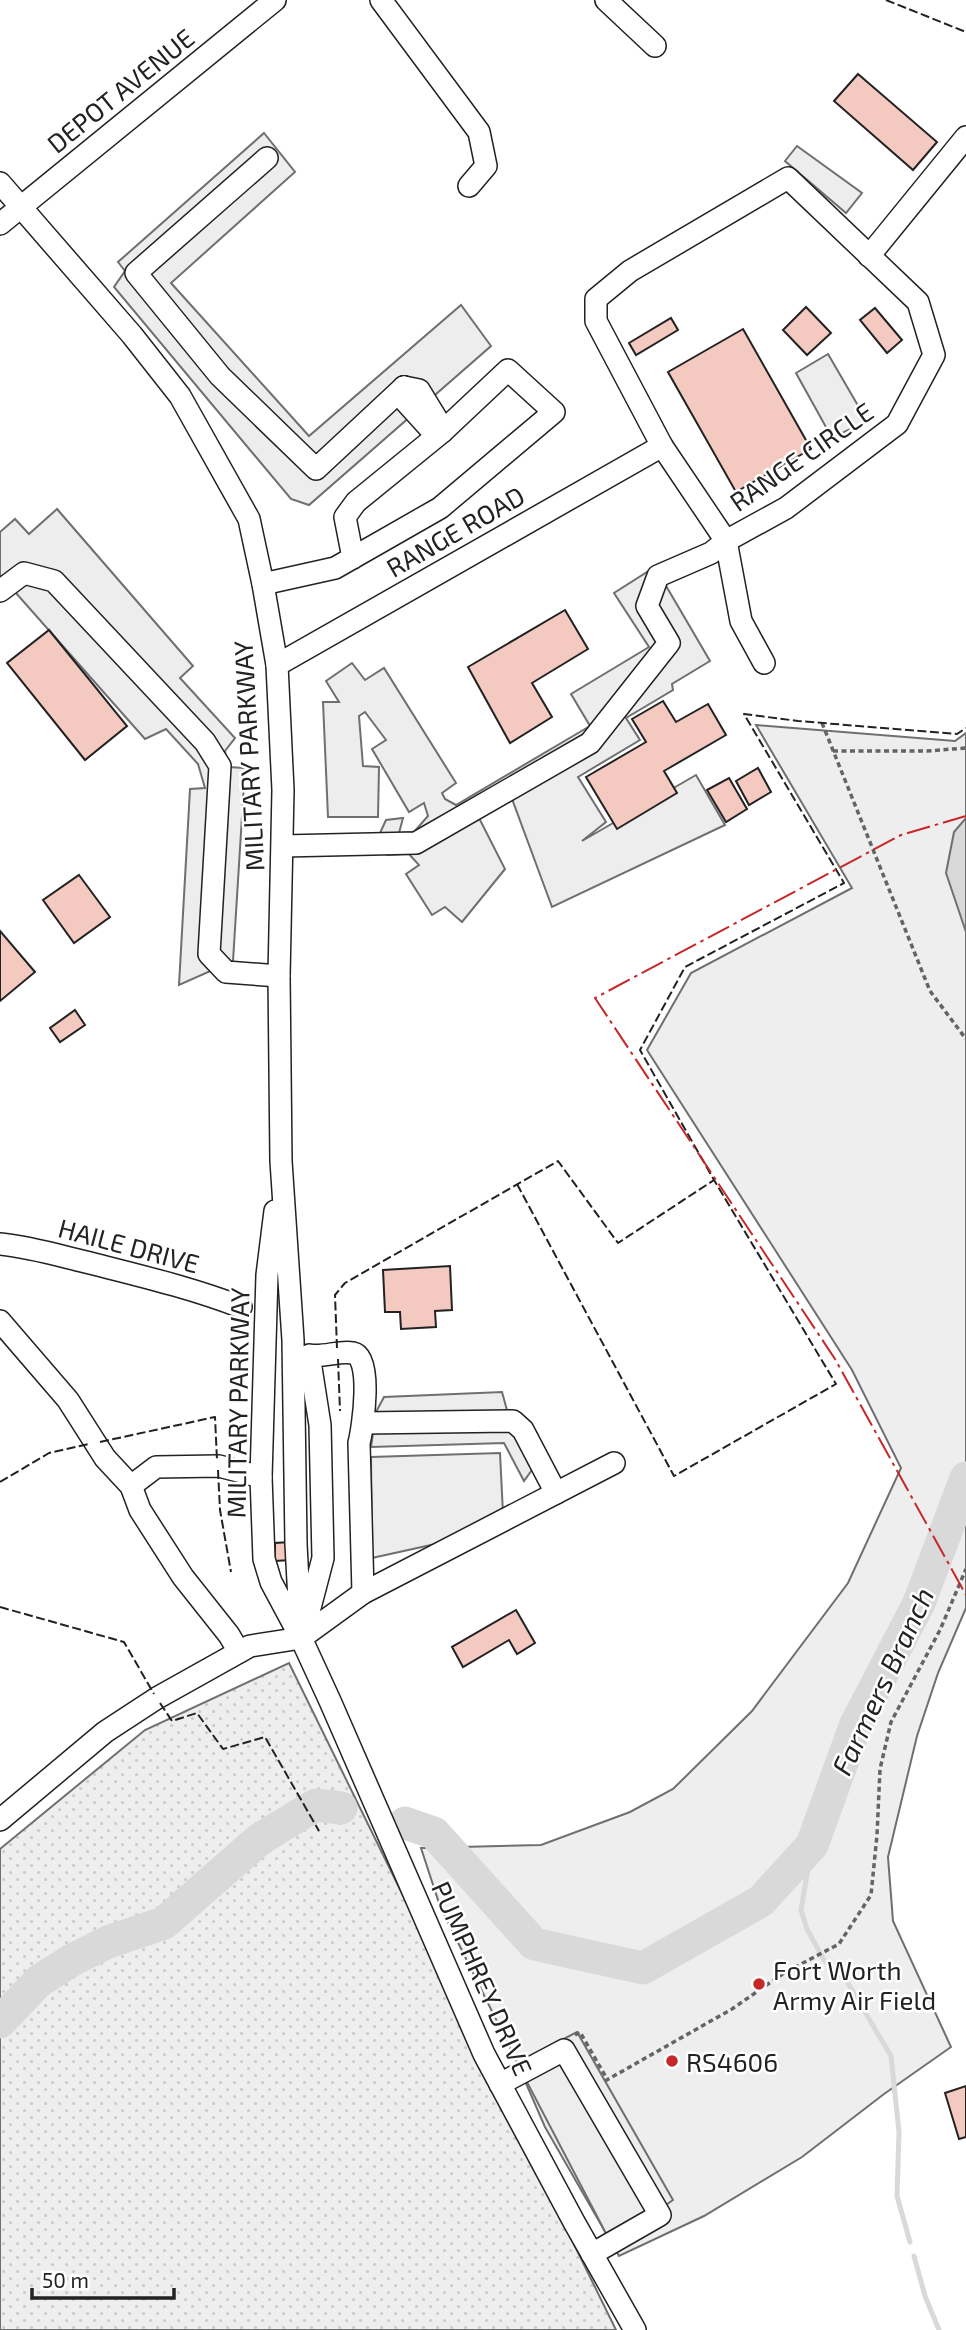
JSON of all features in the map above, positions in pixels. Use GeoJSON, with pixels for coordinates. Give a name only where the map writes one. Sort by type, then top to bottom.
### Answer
{"type":"FeatureCollection","features":[{"type":"Feature","properties":{"kind":"street","name":"DEPOT AVENUE"},"geometry":{"type":"LineString","coordinates":[[0,224],[275,0]]}},
{"type":"Feature","properties":{"kind":"street"},"geometry":{"type":"LineString","coordinates":[[382,0],[480,132],[486,166],[469,186]]}},
{"type":"Feature","properties":{"kind":"street"},"geometry":{"type":"LineString","coordinates":[[606,0],[655,46]]}},
{"type":"Feature","properties":{"kind":"street"},"geometry":{"type":"LineString","coordinates":[[869,256],[966,137]]}},
{"type":"Feature","properties":{"kind":"street"},"geometry":{"type":"LineString","coordinates":[[267,158],[136,273],[220,376],[316,469],[404,387],[404,400],[433,432],[442,432]]}},
{"type":"Feature","properties":{"kind":"street","name":"RANGE CIRCLE"},"geometry":{"type":"LineString","coordinates":[[788,178],[869,256],[918,302],[934,355],[897,424],[786,508],[726,541],[662,446],[596,321],[596,299],[630,271],[788,178]]}},
{"type":"Feature","properties":{"kind":"street","name":"MILITARY PARKWAY"},"geometry":{"type":"LineString","coordinates":[[0,183],[132,335],[180,396],[249,519],[263,584],[276,665],[283,790],[279,976],[281,1161],[293,1340],[296,1544],[301,1639]]}},
{"type":"Feature","properties":{"kind":"street"},"geometry":{"type":"LineString","coordinates":[[263,584],[335,569],[354,558],[440,508],[554,412],[508,370],[442,432],[356,502],[345,517],[354,558]]}},
{"type":"Feature","properties":{"kind":"street","name":"RANGE ROAD"},"geometry":{"type":"LineString","coordinates":[[276,665],[662,446]]}},
{"type":"Feature","properties":{"kind":"street"},"geometry":{"type":"LineString","coordinates":[[283,846],[416,843],[590,743],[669,643],[647,606],[658,576],[711,552],[726,541],[741,621],[764,663]]}},
{"type":"Feature","properties":{"kind":"street"},"geometry":{"type":"LineString","coordinates":[[0,591],[24,573],[54,581],[205,743],[220,766],[209,954],[226,972],[279,976]]}},
{"type":"Feature","properties":{"kind":"street","name":"MILITARY PARKWAY"},"geometry":{"type":"LineString","coordinates":[[281,1161],[309,1355],[308,1568],[301,1639]]}},
{"type":"Feature","properties":{"kind":"street","name":"MILITARY PARKWAY"},"geometry":{"type":"LineString","coordinates":[[281,1161],[267,1275],[261,1477],[264,1559],[271,1582],[301,1639]]}},
{"type":"Feature","properties":{"kind":"street","name":"HAILE DRIVE"},"geometry":{"type":"LineString","coordinates":[[0,1244],[21,1246],[127,1272],[204,1293],[241,1307]]}},
{"type":"Feature","properties":{"kind":"street"},"geometry":{"type":"LineString","coordinates":[[0,1321],[68,1400],[96,1444],[131,1486],[140,1510],[184,1577],[239,1652]]}},
{"type":"Feature","properties":{"kind":"street"},"geometry":{"type":"LineString","coordinates":[[309,1355],[321,1357],[352,1353],[358,1356],[364,1366],[364,1423],[359,1443],[363,1593]]}},
{"type":"Feature","properties":{"kind":"street"},"geometry":{"type":"LineString","coordinates":[[364,1423],[513,1420],[523,1430],[556,1493]]}},
{"type":"Feature","properties":{"kind":"street"},"geometry":{"type":"LineString","coordinates":[[0,1820],[105,1732],[157,1698],[250,1646],[301,1639],[363,1593],[614,1464]]}},
{"type":"Feature","properties":{"kind":"street"},"geometry":{"type":"LineString","coordinates":[[131,1486],[156,1467],[219,1466],[261,1477]]}},
{"type":"Feature","properties":{"kind":"street","name":"PUMPHREY DRIVE"},"geometry":{"type":"LineString","coordinates":[[301,1639],[484,2054],[635,2330]]}},
{"type":"Feature","properties":{"kind":"street"},"geometry":{"type":"LineString","coordinates":[[500,2084],[564,2050],[660,2215],[592,2254]]}},
{"type":"Feature","properties":{"kind":"path"},"geometry":{"type":"LineString","coordinates":[[822,723],[930,991],[966,1039]]}},
{"type":"Feature","properties":{"kind":"path"},"geometry":{"type":"LineString","coordinates":[[833,751],[927,751],[966,748]]}},
{"type":"Feature","properties":{"kind":"path"},"geometry":{"type":"LineString","coordinates":[[587,2091],[732,2009],[760,1987],[839,1945],[871,1895],[880,1769],[891,1722],[940,1630],[966,1569]]}},
{"type":"Feature","properties":{"kind":"shaded area"},"geometry":{"type":"Polygon","coordinates":[[[264,133],[295,172],[171,283],[309,436],[461,305],[491,346],[309,505],[291,499],[114,287],[125,271],[118,262],[264,133]]]}},
{"type":"Feature","properties":{"kind":"shaded area"},"geometry":{"type":"Polygon","coordinates":[[[797,146],[862,193],[846,213],[785,161],[797,146]]]}},
{"type":"Feature","properties":{"kind":"shaded area"},"geometry":{"type":"Polygon","coordinates":[[[828,354],[867,421],[832,438],[796,373],[828,354]]]}},
{"type":"Feature","properties":{"kind":"shaded area"},"geometry":{"type":"Polygon","coordinates":[[[57,509],[193,666],[180,678],[235,738],[225,751],[228,767],[245,768],[233,961],[179,985],[190,789],[205,788],[198,764],[166,729],[145,739],[0,575],[0,532],[15,519],[29,534],[57,509]]]}},
{"type":"Feature","properties":{"kind":"shaded area"},"geometry":{"type":"Polygon","coordinates":[[[655,567],[710,661],[672,684],[673,690],[626,718],[640,740],[578,777],[606,822],[582,841],[696,775],[725,825],[552,907],[512,799],[478,816],[505,869],[462,922],[445,907],[432,915],[406,874],[419,865],[409,854],[387,855],[380,833],[386,820],[403,818],[399,833],[414,832],[428,816],[424,803],[409,812],[372,749],[386,740],[365,712],[359,716],[363,766],[379,767],[378,817],[328,817],[323,702],[339,702],[326,681],[352,663],[365,680],[384,668],[456,783],[442,793],[445,799],[456,805],[590,726],[571,694],[649,647],[614,593],[655,567]]]}},
{"type":"Feature","properties":{"kind":"shaded area"},"geometry":{"type":"Polygon","coordinates":[[[756,725],[955,741],[966,733],[966,1608],[938,1673],[917,1736],[888,1857],[893,1921],[951,2047],[802,2157],[704,2216],[619,2256],[545,2127],[515,2058],[440,1906],[421,1848],[541,1845],[630,1812],[673,1789],[752,1711],[848,1583],[901,1468],[852,1370],[647,1050],[691,973],[852,888],[756,725]]]}},
{"type":"Feature","properties":{"kind":"shaded area"},"geometry":{"type":"Polygon","coordinates":[[[966,818],[966,932],[946,873],[954,832],[966,818]]]}},
{"type":"Feature","properties":{"kind":"shaded area"},"geometry":{"type":"Polygon","coordinates":[[[502,1392],[513,1432],[534,1467],[524,1481],[504,1443],[371,1447],[376,1412],[384,1397],[502,1392]]]}},
{"type":"Feature","properties":{"kind":"shaded area"},"geometry":{"type":"Polygon","coordinates":[[[500,1453],[503,1514],[449,1541],[372,1558],[371,1457],[500,1453]]]}},
{"type":"Feature","properties":{"kind":"shaded area"},"geometry":{"type":"Polygon","coordinates":[[[289,1663],[616,2330],[0,2330],[0,1849],[145,1730],[289,1663]]]}},
{"type":"Feature","properties":{"kind":"shaded area"},"geometry":{"type":"Polygon","coordinates":[[[577,2032],[673,2200],[611,2243],[517,2063],[577,2032]]]}},
{"type":"Feature","properties":{"kind":"building"},"geometry":{"type":"Polygon","coordinates":[[[858,74],[937,142],[913,170],[834,101],[858,74]]]}},
{"type":"Feature","properties":{"kind":"building"},"geometry":{"type":"Polygon","coordinates":[[[806,307],[831,333],[807,355],[783,330],[806,307]]]}},
{"type":"Feature","properties":{"kind":"building"},"geometry":{"type":"Polygon","coordinates":[[[875,308],[902,340],[887,353],[860,320],[875,308]]]}},
{"type":"Feature","properties":{"kind":"building"},"geometry":{"type":"Polygon","coordinates":[[[671,318],[678,330],[636,355],[629,343],[671,318]]]}},
{"type":"Feature","properties":{"kind":"building"},"geometry":{"type":"Polygon","coordinates":[[[743,329],[811,449],[736,492],[668,372],[743,329]]]}},
{"type":"Feature","properties":{"kind":"building"},"geometry":{"type":"Polygon","coordinates":[[[565,610],[588,649],[532,683],[552,717],[510,743],[468,667],[565,610]]]}},
{"type":"Feature","properties":{"kind":"building"},"geometry":{"type":"Polygon","coordinates":[[[49,630],[127,726],[85,760],[7,663],[49,630]]]}},
{"type":"Feature","properties":{"kind":"building"},"geometry":{"type":"Polygon","coordinates":[[[663,701],[676,722],[708,704],[726,735],[664,771],[677,793],[617,829],[586,777],[646,742],[632,719],[663,701]]]}},
{"type":"Feature","properties":{"kind":"building"},"geometry":{"type":"Polygon","coordinates":[[[758,768],[771,792],[749,805],[736,781],[758,768]]]}},
{"type":"Feature","properties":{"kind":"building"},"geometry":{"type":"Polygon","coordinates":[[[729,778],[747,809],[726,822],[707,790],[729,778]]]}},
{"type":"Feature","properties":{"kind":"building"},"geometry":{"type":"Polygon","coordinates":[[[79,875],[110,917],[74,943],[43,900],[79,875]]]}},
{"type":"Feature","properties":{"kind":"building"},"geometry":{"type":"Polygon","coordinates":[[[0,931],[35,972],[0,1001],[0,931]]]}},
{"type":"Feature","properties":{"kind":"building"},"geometry":{"type":"Polygon","coordinates":[[[75,1010],[85,1025],[60,1042],[50,1028],[75,1010]]]}},
{"type":"Feature","properties":{"kind":"building"},"geometry":{"type":"Polygon","coordinates":[[[450,1266],[452,1310],[435,1311],[436,1327],[401,1329],[400,1312],[385,1312],[383,1270],[450,1266]]]}},
{"type":"Feature","properties":{"kind":"building"},"geometry":{"type":"Polygon","coordinates":[[[290,1542],[291,1560],[275,1561],[275,1543],[290,1542]]]}},
{"type":"Feature","properties":{"kind":"building"},"geometry":{"type":"Polygon","coordinates":[[[516,1610],[535,1643],[517,1654],[509,1640],[463,1667],[452,1647],[516,1610]]]}},
{"type":"Feature","properties":{"kind":"building"},"geometry":{"type":"Polygon","coordinates":[[[966,2086],[966,2137],[959,2139],[945,2093],[966,2086]]]}},
{"type":"Feature","properties":{"kind":"waterway","name":"Farmers Branch"},"geometry":{"type":"LineString","coordinates":[[405,1823],[434,1833],[534,1944],[643,1968],[761,1901],[812,1845],[856,1724],[919,1603],[966,1478]]}},
{"type":"Feature","properties":{"kind":"waterway","name":"Farmers Branch"},"geometry":{"type":"LineString","coordinates":[[0,2022],[39,1981],[72,1960],[108,1942],[164,1923],[260,1839],[316,1805],[341,1808]]}},
{"type":"Feature","properties":{"kind":"waterway"},"geometry":{"type":"LineString","coordinates":[[812,1845],[801,1910],[807,1929],[824,1960],[846,1980],[891,2056],[899,2132],[897,2196],[910,2242]]}},
{"type":"Feature","properties":{"kind":"waterway"},"geometry":{"type":"LineString","coordinates":[[914,2256],[925,2296],[939,2330]]}},
{"type":"Feature","properties":{"kind":"fence"},"geometry":{"type":"LineString","coordinates":[[886,0],[966,32]]}},
{"type":"Feature","properties":{"kind":"fence"},"geometry":{"type":"LineString","coordinates":[[337,1348],[335,1295],[345,1283],[558,1161],[618,1243],[714,1180],[640,1050],[685,967],[844,883],[744,714],[957,734],[966,728]]}},
{"type":"Feature","properties":{"kind":"fence"},"geometry":{"type":"LineString","coordinates":[[517,1184],[674,1476],[836,1384],[714,1180]]}},
{"type":"Feature","properties":{"kind":"fence"},"geometry":{"type":"LineString","coordinates":[[338,1359],[340,1411]]}},
{"type":"Feature","properties":{"kind":"fence"},"geometry":{"type":"LineString","coordinates":[[100,1442],[215,1417],[217,1460]]}},
{"type":"Feature","properties":{"kind":"fence"},"geometry":{"type":"LineString","coordinates":[[0,1482],[49,1453],[89,1444]]}},
{"type":"Feature","properties":{"kind":"fence"},"geometry":{"type":"LineString","coordinates":[[218,1470],[220,1510],[231,1572]]}},
{"type":"Feature","properties":{"kind":"fence"},"geometry":{"type":"LineString","coordinates":[[0,1607],[124,1642],[154,1694]]}},
{"type":"Feature","properties":{"kind":"fence"},"geometry":{"type":"LineString","coordinates":[[160,1703],[172,1721],[197,1713],[223,1749],[265,1737],[319,1831]]}},
{"type":"Feature","properties":{"kind":"power"},"geometry":{"type":"LineString","coordinates":[[966,816],[901,835],[595,998],[835,1359],[966,1595]]}},
{"type":"Feature","properties":{"kind":"place","name":"Fort Worth Army Air Field"},"geometry":{"type":"Point","coordinates":[759,1984]}},
{"type":"Feature","properties":{"kind":"place","name":"RS4606"},"geometry":{"type":"Point","coordinates":[672,2061]}}]}
